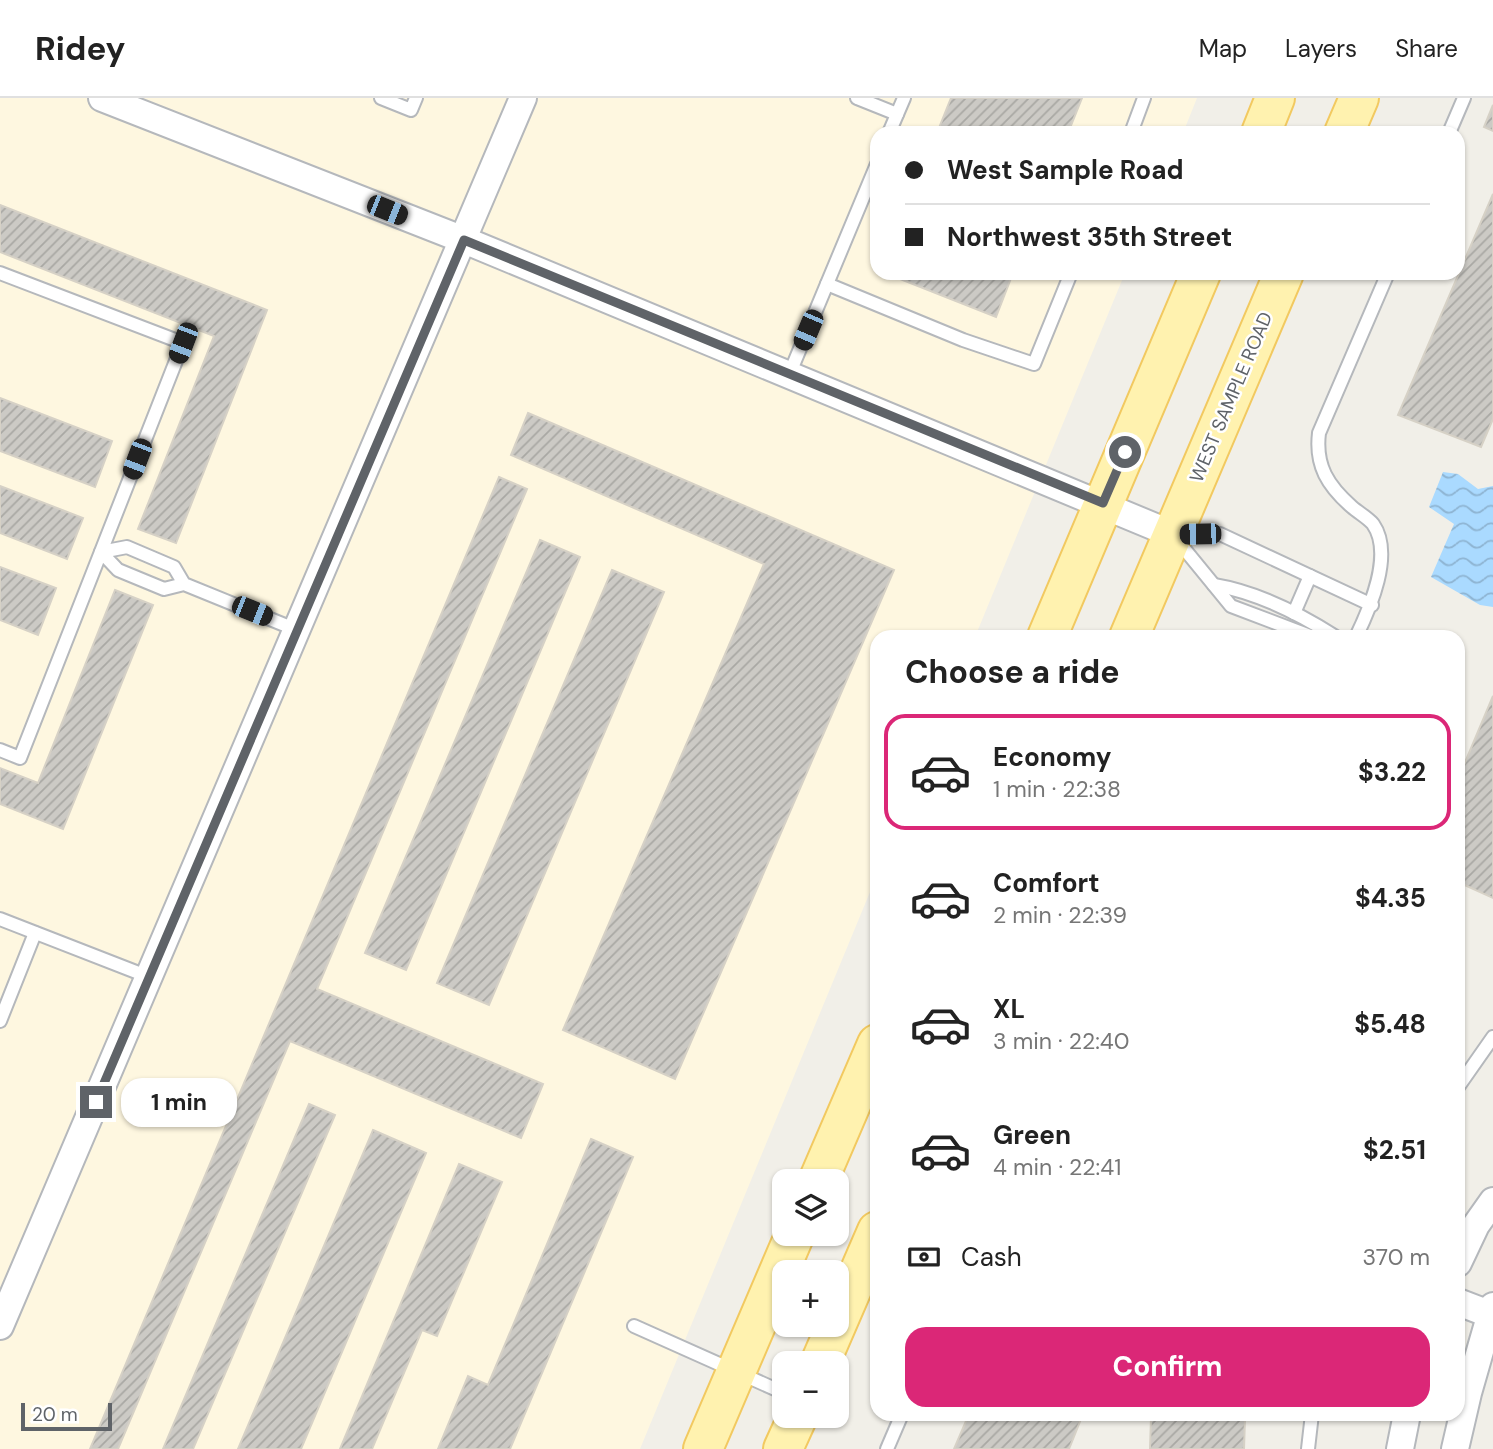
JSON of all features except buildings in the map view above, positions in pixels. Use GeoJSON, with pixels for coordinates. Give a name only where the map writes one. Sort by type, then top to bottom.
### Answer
{"type":"FeatureCollection","features":[{"type":"Feature","properties":{"kind":"main road"},"geometry":{"type":"LineString","coordinates":[[1264,126],[1275,98]]}},
{"type":"Feature","properties":{"kind":"main road"},"geometry":{"type":"LineString","coordinates":[[1347,126],[1359,98]]}},
{"type":"Feature","properties":{"kind":"main road"},"geometry":{"type":"LineString","coordinates":[[1050,630],[1198,280]]}},
{"type":"Feature","properties":{"kind":"main road","name":"WEST SAMPLE ROAD"},"geometry":{"type":"LineString","coordinates":[[1132,630],[1281,280]]}},
{"type":"Feature","properties":{"kind":"main road"},"geometry":{"type":"LineString","coordinates":[[823,1169],[870,1060]]}},
{"type":"Feature","properties":{"kind":"main road"},"geometry":{"type":"LineString","coordinates":[[703,1449],[790,1246]]}},
{"type":"Feature","properties":{"kind":"main road"},"geometry":{"type":"LineString","coordinates":[[825,1351],[870,1247]]}},
{"type":"Feature","properties":{"kind":"main road"},"geometry":{"type":"LineString","coordinates":[[783,1449],[793,1428]]}},
{"type":"Feature","properties":{"kind":"street"},"geometry":{"type":"LineString","coordinates":[[102,98],[130,103],[1103,503],[1172,534]]}},
{"type":"Feature","properties":{"kind":"street"},"geometry":{"type":"LineString","coordinates":[[0,1326],[523,98]]}},
{"type":"Feature","properties":{"kind":"street"},"geometry":{"type":"LineString","coordinates":[[1465,1248],[1476,1225],[1493,1200]]}},
{"type":"Feature","properties":{"kind":"street"},"geometry":{"type":"LineString","coordinates":[[1465,1304],[1491,1310],[1465,1410]]}},
{"type":"Feature","properties":{"kind":"street"},"geometry":{"type":"LineString","coordinates":[[1401,1449],[1406,1421]]}},
{"type":"Feature","properties":{"kind":"street"},"geometry":{"type":"LineString","coordinates":[[1455,1449],[1462,1421]]}},
{"type":"Feature","properties":{"kind":"lane"},"geometry":{"type":"LineString","coordinates":[[381,98],[411,110],[415,98]]}},
{"type":"Feature","properties":{"kind":"lane"},"geometry":{"type":"LineString","coordinates":[[857,98],[897,114]]}},
{"type":"Feature","properties":{"kind":"lane"},"geometry":{"type":"LineString","coordinates":[[892,126],[904,98]]}},
{"type":"Feature","properties":{"kind":"lane"},"geometry":{"type":"LineString","coordinates":[[1134,126],[1144,98]]}},
{"type":"Feature","properties":{"kind":"lane"},"geometry":{"type":"LineString","coordinates":[[1452,126],[1464,98]]}},
{"type":"Feature","properties":{"kind":"lane"},"geometry":{"type":"LineString","coordinates":[[789,375],[870,181]]}},
{"type":"Feature","properties":{"kind":"lane"},"geometry":{"type":"LineString","coordinates":[[0,273],[183,343],[20,758],[0,750]]}},
{"type":"Feature","properties":{"kind":"lane"},"geometry":{"type":"LineString","coordinates":[[827,284],[963,340],[1034,364],[1068,280]]}},
{"type":"Feature","properties":{"kind":"lane"},"geometry":{"type":"LineString","coordinates":[[1359,630],[1372,604],[1380,562],[1380,541],[1372,523],[1331,487],[1321,468],[1317,448],[1319,433],[1385,280]]}},
{"type":"Feature","properties":{"kind":"lane"},"geometry":{"type":"LineString","coordinates":[[1172,534],[1220,534],[1372,604]]}},
{"type":"Feature","properties":{"kind":"lane"},"geometry":{"type":"LineString","coordinates":[[1172,534],[1230,606],[1294,630]]}},
{"type":"Feature","properties":{"kind":"lane"},"geometry":{"type":"LineString","coordinates":[[101,552],[127,547],[174,567],[184,584]]}},
{"type":"Feature","properties":{"kind":"lane"},"geometry":{"type":"LineString","coordinates":[[101,552],[118,570],[164,589],[184,584],[297,630]]}},
{"type":"Feature","properties":{"kind":"lane"},"geometry":{"type":"LineString","coordinates":[[1294,613],[1310,576]]}},
{"type":"Feature","properties":{"kind":"lane"},"geometry":{"type":"LineString","coordinates":[[1214,585],[1237,589],[1294,613],[1324,630]]}},
{"type":"Feature","properties":{"kind":"lane"},"geometry":{"type":"LineString","coordinates":[[0,919],[149,977]]}},
{"type":"Feature","properties":{"kind":"lane"},"geometry":{"type":"LineString","coordinates":[[0,1021],[35,933]]}},
{"type":"Feature","properties":{"kind":"lane"},"geometry":{"type":"LineString","coordinates":[[1465,1077],[1493,1037]]}},
{"type":"Feature","properties":{"kind":"lane"},"geometry":{"type":"LineString","coordinates":[[634,1326],[772,1388]]}},
{"type":"Feature","properties":{"kind":"lane"},"geometry":{"type":"LineString","coordinates":[[887,1449],[899,1421]]}},
{"type":"Feature","properties":{"kind":"lane"},"geometry":{"type":"LineString","coordinates":[[1308,1449],[1311,1421]]}},
{"type":"Feature","properties":{"kind":"shaded area"},"geometry":{"type":"Polygon","coordinates":[[[0,98],[1197,98],[1186,126],[870,126],[870,280],[1122,280],[978,630],[870,630],[870,892],[640,1449],[0,1449],[0,98]]]}},
{"type":"Feature","properties":{"kind":"water"},"geometry":{"type":"Polygon","coordinates":[[[1443,472],[1458,474],[1478,489],[1493,486],[1493,607],[1480,605],[1431,577],[1454,524],[1429,507],[1443,472]]]}},
{"type":"Feature","properties":{"kind":"route"},"geometry":{"type":"LineString","coordinates":[[96,1102],[464,240],[1103,503],[1125,452]]}}]}
